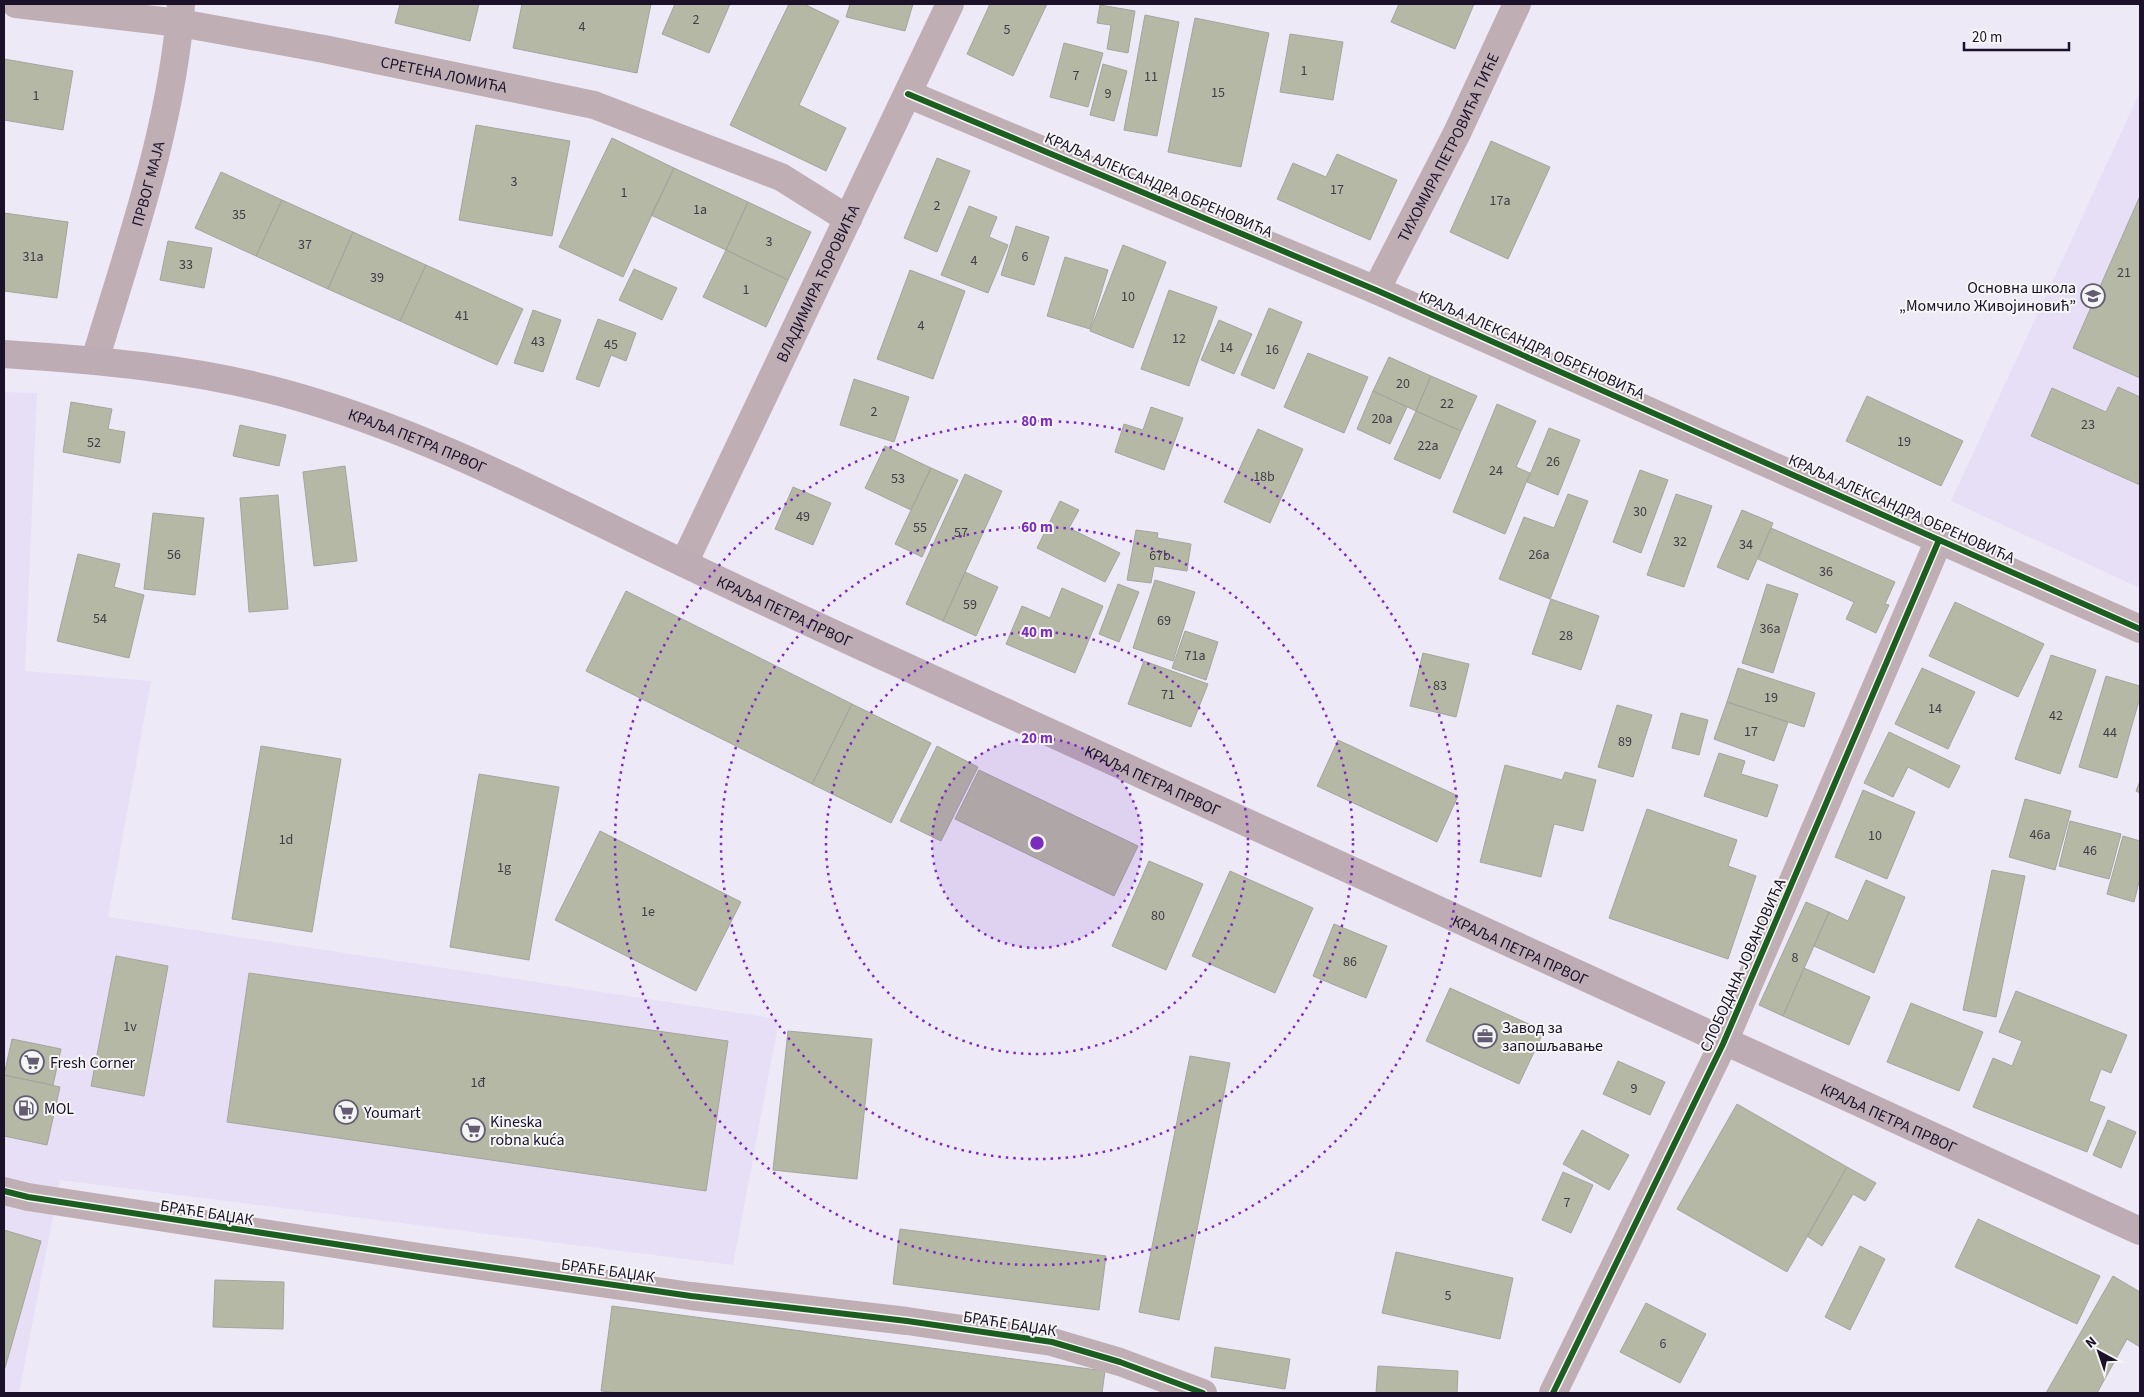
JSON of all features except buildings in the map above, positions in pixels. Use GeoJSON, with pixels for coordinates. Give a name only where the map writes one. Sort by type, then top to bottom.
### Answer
{"type":"FeatureCollection","features":[{"type":"Feature","properties":{"kind":"main road","name":"КРАЉА ПЕТРА ПРВОГ"},"geometry":{"type":"LineString","coordinates":[[4,354],[139,364],[274,390],[337,409],[426,443],[525,486],[684,563],[1723,1044],[2140,1232]]}},
{"type":"Feature","properties":{"kind":"street","name":"СРЕТЕНА ЛОМИЋА"},"geometry":{"type":"LineString","coordinates":[[16,4],[181,13],[324,49],[594,105],[781,177],[848,219]]}},
{"type":"Feature","properties":{"kind":"street","name":"ВЛАДИМИРА ЋОРОВИЋА"},"geometry":{"type":"LineString","coordinates":[[684,563],[950,4]]}},
{"type":"Feature","properties":{"kind":"street","name":"ТИХОМИРА ПЕТРОВИЋА ТИЋЕ"},"geometry":{"type":"LineString","coordinates":[[1376,290],[1457,133],[1517,4]]}},
{"type":"Feature","properties":{"kind":"street","name":"ПРВОГ МАЈА"},"geometry":{"type":"LineString","coordinates":[[94,360],[155,156],[166,107],[181,13]]}},
{"type":"Feature","properties":{"kind":"street","name":"КРАЉА АЛЕКСАНДРА ОБРЕНОВИЋА"},"geometry":{"type":"LineString","coordinates":[[908,94],[1376,290],[2140,629]]}},
{"type":"Feature","properties":{"kind":"street","name":"СЛОБОДАНА ЈОВАНОВИЋА"},"geometry":{"type":"LineString","coordinates":[[1552,1393],[1723,1044],[1939,540]]}},
{"type":"Feature","properties":{"kind":"street","name":"БРАЋЕ БАЏАК"},"geometry":{"type":"LineString","coordinates":[[4,1191],[164,1219],[407,1255],[683,1294],[907,1321],[1052,1342],[1120,1362],[1203,1393]]}},
{"type":"Feature","properties":{"kind":"shaded area","name":"Основна школа „Момчило Живојиновић”"},"geometry":{"type":"Polygon","coordinates":[[[2140,92],[2140,588],[1951,501],[2140,92]]]}},
{"type":"Feature","properties":{"kind":"shaded area"},"geometry":{"type":"Polygon","coordinates":[[[4,392],[37,393],[25,671],[151,681],[108,917],[779,1019],[733,1265],[60,1180],[19,1393],[4,1393],[4,392]]]}},
{"type":"Feature","properties":{"kind":"cycle path"},"geometry":{"type":"LineString","coordinates":[[908,94],[1376,290],[2140,629]]}},
{"type":"Feature","properties":{"kind":"cycle path"},"geometry":{"type":"LineString","coordinates":[[1553,1393],[1723,1044],[1939,540]]}},
{"type":"Feature","properties":{"kind":"cycle path"},"geometry":{"type":"LineString","coordinates":[[4,1191],[28,1197],[426,1258],[691,1296],[907,1321],[1052,1342],[1120,1362],[1203,1393]]}},
{"type":"Feature","properties":{"kind":"place","name":"Основна школа „Момчило Живојиновић”"},"geometry":{"type":"Point","coordinates":[2093,296]}},
{"type":"Feature","properties":{"kind":"place","name":"Завод за запошљавање"},"geometry":{"type":"Point","coordinates":[1485,1036]}},
{"type":"Feature","properties":{"kind":"place","name":"Fresh Corner"},"geometry":{"type":"Point","coordinates":[32,1062]}},
{"type":"Feature","properties":{"kind":"place","name":"MOL"},"geometry":{"type":"Point","coordinates":[26,1108]}},
{"type":"Feature","properties":{"kind":"place","name":"Youmart"},"geometry":{"type":"Point","coordinates":[346,1112]}},
{"type":"Feature","properties":{"kind":"place","name":"Kineska robna kuća"},"geometry":{"type":"Point","coordinates":[473,1130]}}]}
